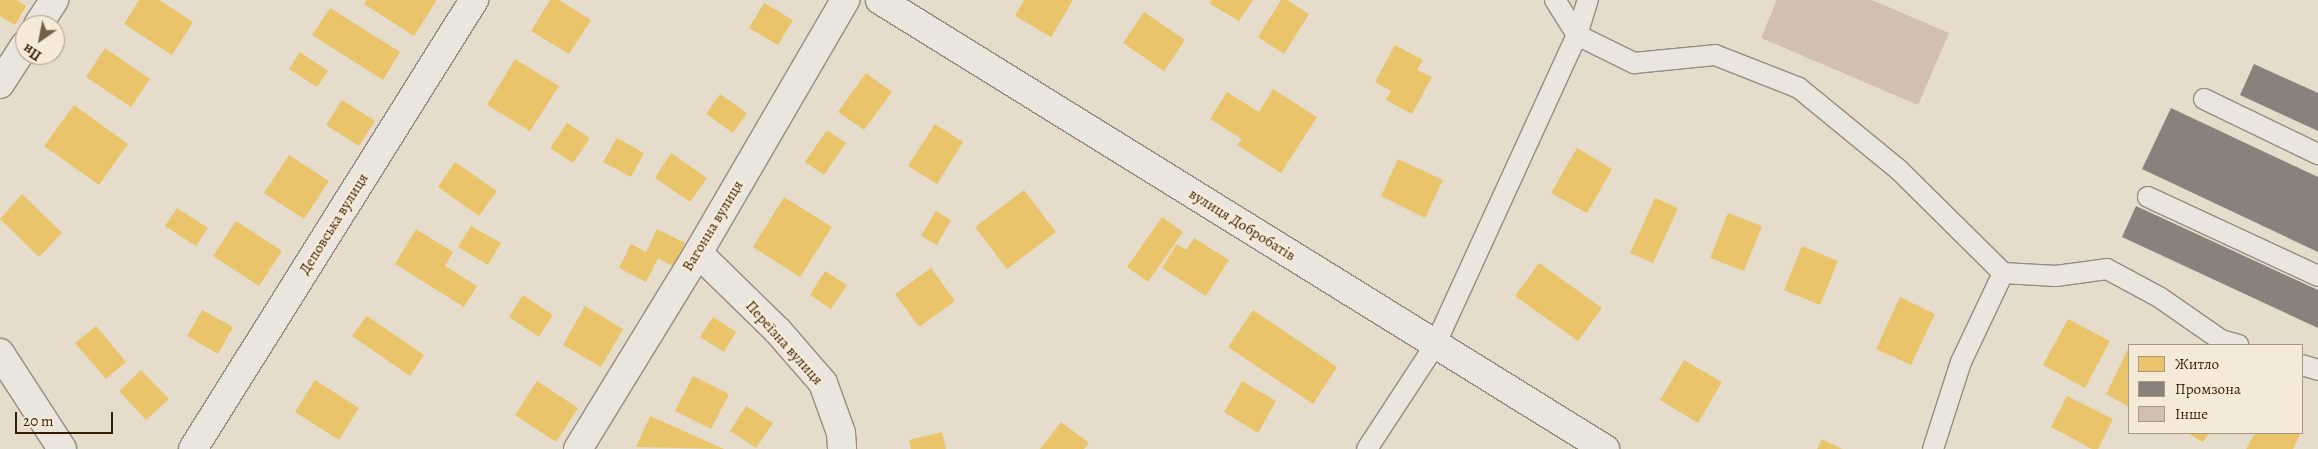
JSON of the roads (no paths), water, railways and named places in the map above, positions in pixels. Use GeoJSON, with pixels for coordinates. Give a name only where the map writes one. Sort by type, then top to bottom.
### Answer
{"type":"FeatureCollection","features":[{"type":"Feature","properties":{"kind":"street"},"geometry":{"type":"LineString","coordinates":[[44,15],[54,0]]}},
{"type":"Feature","properties":{"kind":"street","name":"Деповська вулиця"},"geometry":{"type":"LineString","coordinates":[[193,449],[474,0]]}},
{"type":"Feature","properties":{"kind":"street","name":"Вагонна вулиця"},"geometry":{"type":"LineString","coordinates":[[578,449],[698,252],[845,0]]}},
{"type":"Feature","properties":{"kind":"street","name":"вулиця Добробатів"},"geometry":{"type":"LineString","coordinates":[[880,0],[1435,344],[1597,447]]}},
{"type":"Feature","properties":{"kind":"street"},"geometry":{"type":"LineString","coordinates":[[0,84],[15,61]]}},
{"type":"Feature","properties":{"kind":"street","name":"Переїзна вулиця"},"geometry":{"type":"LineString","coordinates":[[698,252],[778,331],[823,383],[841,433],[842,449]]}},
{"type":"Feature","properties":{"kind":"street"},"geometry":{"type":"LineString","coordinates":[[0,353],[62,449]]}},
{"type":"Feature","properties":{"kind":"lane"},"geometry":{"type":"LineString","coordinates":[[1555,0],[1577,35],[1634,63],[1715,55],[1799,88],[1898,169],[2003,273],[2056,276],[2107,269],[2159,297],[2221,340],[2235,344]]}},
{"type":"Feature","properties":{"kind":"lane"},"geometry":{"type":"LineString","coordinates":[[1367,449],[1435,344],[1577,35],[1588,0]]}},
{"type":"Feature","properties":{"kind":"lane"},"geometry":{"type":"LineString","coordinates":[[2204,99],[2318,154]]}},
{"type":"Feature","properties":{"kind":"lane"},"geometry":{"type":"LineString","coordinates":[[2148,197],[2318,276]]}},
{"type":"Feature","properties":{"kind":"lane"},"geometry":{"type":"LineString","coordinates":[[1933,449],[1961,362],[2003,273]]}},
{"type":"Feature","properties":{"kind":"lane"},"geometry":{"type":"LineString","coordinates":[[2303,365],[2318,370]]}}]}
